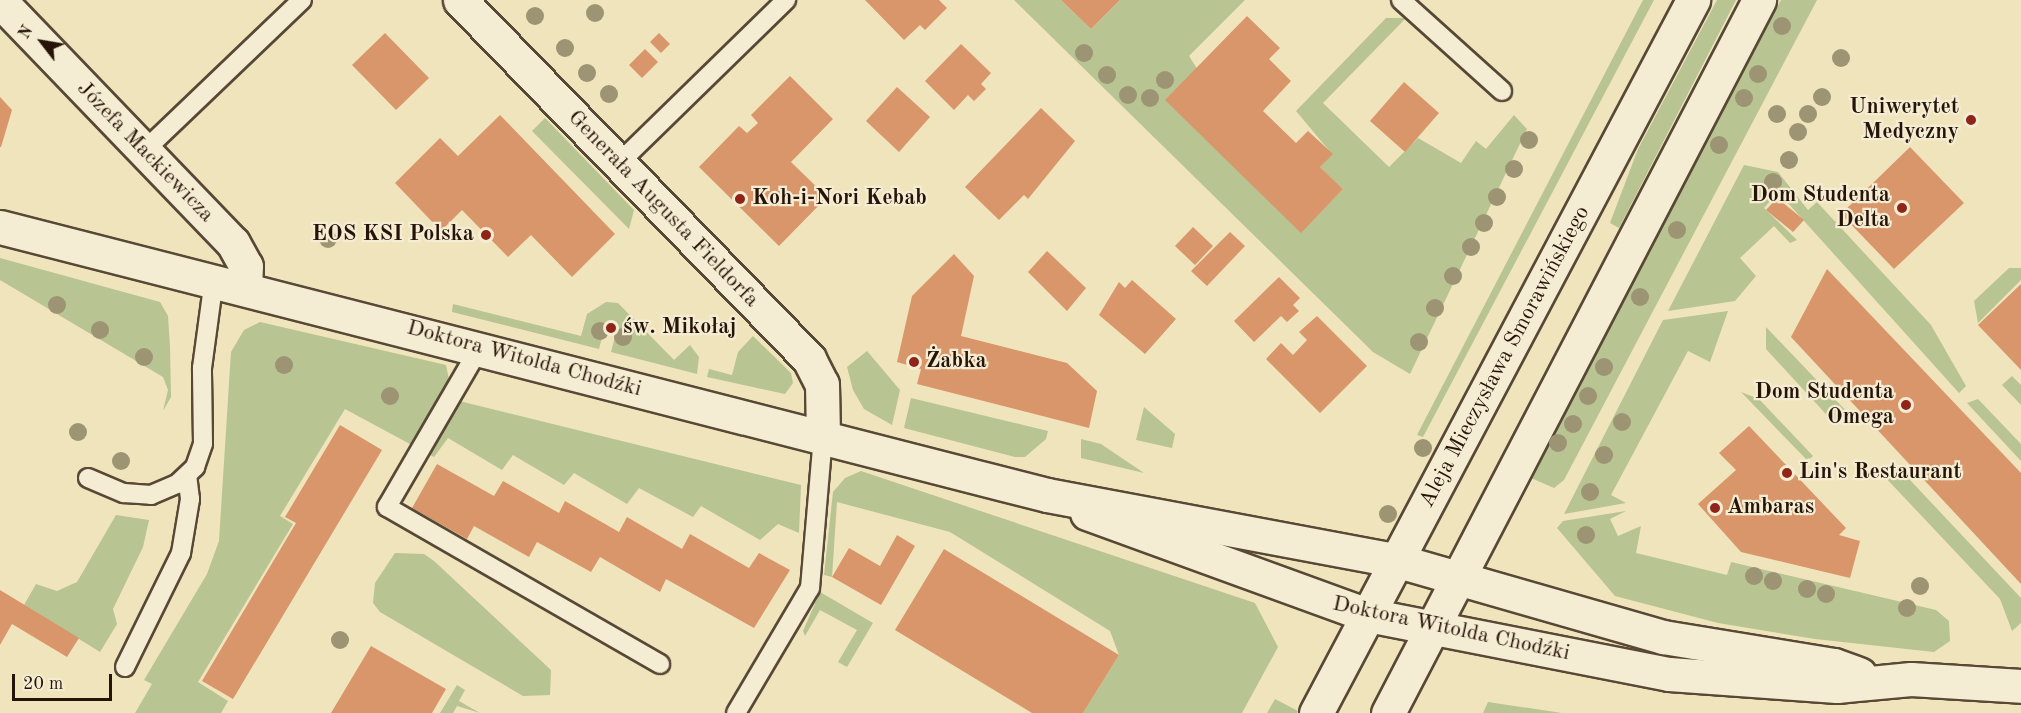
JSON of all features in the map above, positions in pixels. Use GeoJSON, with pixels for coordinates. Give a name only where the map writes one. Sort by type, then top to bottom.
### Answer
{"type":"FeatureCollection","features":[{"type":"Feature","properties":{"kind":"street","name":"Generała Augusta Fieldorfa"},"geometry":{"type":"LineString","coordinates":[[460,0],[809,359],[822,384],[823,436]]}},
{"type":"Feature","properties":{"kind":"street","name":"Aleja Mieczysława Smorawińskiego"},"geometry":{"type":"LineString","coordinates":[[1316,713],[1694,0]]}},
{"type":"Feature","properties":{"kind":"street"},"geometry":{"type":"LineString","coordinates":[[1388,713],[1759,0]]}},
{"type":"Feature","properties":{"kind":"street","name":"Józefa Mackiewicza"},"geometry":{"type":"LineString","coordinates":[[0,1],[233,243],[246,266],[245,286]]}},
{"type":"Feature","properties":{"kind":"street","name":"Doktora Witolda Chodźki"},"geometry":{"type":"LineString","coordinates":[[0,227],[245,286],[1047,495],[1398,561],[1664,637],[1834,664],[1872,680]]}},
{"type":"Feature","properties":{"kind":"street","name":"Doktora Witolda Chodźki"},"geometry":{"type":"LineString","coordinates":[[1047,495],[1107,523],[1368,615],[1432,629],[1669,674],[1837,686],[1872,680],[2021,686]]}},
{"type":"Feature","properties":{"kind":"lane"},"geometry":{"type":"LineString","coordinates":[[145,150],[302,0]]}},
{"type":"Feature","properties":{"kind":"lane"},"geometry":{"type":"LineString","coordinates":[[618,164],[786,0]]}},
{"type":"Feature","properties":{"kind":"lane"},"geometry":{"type":"LineString","coordinates":[[1401,0],[1502,91]]}},
{"type":"Feature","properties":{"kind":"lane"},"geometry":{"type":"LineString","coordinates":[[125,667],[181,554],[190,499],[188,476],[203,444],[202,369],[214,279]]}},
{"type":"Feature","properties":{"kind":"lane"},"geometry":{"type":"LineString","coordinates":[[480,347],[387,507],[660,664]]}},
{"type":"Feature","properties":{"kind":"lane"},"geometry":{"type":"LineString","coordinates":[[736,713],[810,588],[823,436]]}},
{"type":"Feature","properties":{"kind":"lane"},"geometry":{"type":"LineString","coordinates":[[88,478],[138,496],[163,491],[188,476]]}},
{"type":"Feature","properties":{"kind":"green space"},"geometry":{"type":"Polygon","coordinates":[[[1014,0],[1061,0],[1091,29],[1120,0],[1245,0],[1189,56],[1301,232],[1343,189],[1320,167],[1332,154],[1296,111],[1386,18],[1406,18],[1323,103],[1389,167],[1418,138],[1461,163],[1476,141],[1486,149],[1514,115],[1527,129],[1410,374],[1373,352],[1014,0]]]}},
{"type":"Feature","properties":{"kind":"green space"},"geometry":{"type":"Polygon","coordinates":[[[1643,0],[1654,0],[1423,437],[1417,435],[1643,0]]]}},
{"type":"Feature","properties":{"kind":"green space"},"geometry":{"type":"Polygon","coordinates":[[[1717,0],[1736,0],[1619,228],[1610,223],[1638,149],[1717,0]]]}},
{"type":"Feature","properties":{"kind":"green space"},"geometry":{"type":"Polygon","coordinates":[[[1781,0],[1817,0],[1564,480],[1554,488],[1531,478],[1781,0]]]}},
{"type":"Feature","properties":{"kind":"green space"},"geometry":{"type":"Polygon","coordinates":[[[545,118],[634,210],[629,229],[532,131],[545,118]]]}},
{"type":"Feature","properties":{"kind":"green space"},"geometry":{"type":"Polygon","coordinates":[[[1744,165],[1778,172],[1808,210],[1817,202],[1931,325],[1966,386],[1959,393],[1778,192],[1764,208],[1797,240],[1790,243],[1774,226],[1740,258],[1756,276],[1735,301],[1668,311],[1744,165]]]}},
{"type":"Feature","properties":{"kind":"green space"},"geometry":{"type":"Polygon","coordinates":[[[0,258],[160,302],[168,316],[170,346],[171,397],[163,411],[168,390],[163,377],[0,280],[0,258]]]}},
{"type":"Feature","properties":{"kind":"green space"},"geometry":{"type":"Polygon","coordinates":[[[2009,268],[2021,268],[2021,280],[1978,323],[1974,301],[2009,268]]]}},
{"type":"Feature","properties":{"kind":"green space"},"geometry":{"type":"Polygon","coordinates":[[[606,302],[618,303],[674,360],[690,345],[699,357],[697,374],[611,352],[618,325],[606,322],[599,349],[452,312],[453,304],[581,336],[587,314],[606,302]]]}},
{"type":"Feature","properties":{"kind":"green space"},"geometry":{"type":"Polygon","coordinates":[[[1728,311],[1710,362],[1688,351],[1611,495],[1626,503],[1564,514],[1663,320],[1728,311]]]}},
{"type":"Feature","properties":{"kind":"green space"},"geometry":{"type":"Polygon","coordinates":[[[260,322],[446,365],[449,380],[439,396],[801,485],[799,533],[778,524],[760,540],[701,506],[693,517],[639,488],[627,504],[574,473],[564,485],[513,455],[502,470],[448,438],[434,457],[345,409],[280,516],[293,524],[198,682],[228,701],[221,713],[135,713],[152,684],[144,680],[207,574],[219,541],[231,352],[244,330],[260,322]]]}},
{"type":"Feature","properties":{"kind":"green space"},"geometry":{"type":"Polygon","coordinates":[[[1766,327],[1848,413],[1835,424],[1766,349],[1766,327]]]}},
{"type":"Feature","properties":{"kind":"green space"},"geometry":{"type":"Polygon","coordinates":[[[753,336],[791,373],[793,383],[785,394],[707,377],[709,369],[732,375],[738,352],[753,336]]]}},
{"type":"Feature","properties":{"kind":"green space"},"geometry":{"type":"Polygon","coordinates":[[[867,351],[900,390],[892,425],[864,409],[853,390],[847,367],[867,351]]]}},
{"type":"Feature","properties":{"kind":"green space"},"geometry":{"type":"Polygon","coordinates":[[[2012,376],[2021,385],[2021,405],[2002,385],[2012,376]]]}},
{"type":"Feature","properties":{"kind":"green space"},"geometry":{"type":"Polygon","coordinates":[[[1741,392],[1759,399],[1813,456],[1806,459],[1741,392]]]}},
{"type":"Feature","properties":{"kind":"green space"},"geometry":{"type":"Polygon","coordinates":[[[911,398],[1048,431],[1046,439],[1025,457],[1015,457],[904,428],[911,398]]]}},
{"type":"Feature","properties":{"kind":"green space"},"geometry":{"type":"Polygon","coordinates":[[[1978,399],[2021,444],[2021,461],[1967,403],[1978,399]]]}},
{"type":"Feature","properties":{"kind":"green space"},"geometry":{"type":"Polygon","coordinates":[[[1144,407],[1175,434],[1172,448],[1136,440],[1144,407]]]}},
{"type":"Feature","properties":{"kind":"green space"},"geometry":{"type":"Polygon","coordinates":[[[1081,439],[1101,444],[1144,473],[1081,458],[1081,439]]]}},
{"type":"Feature","properties":{"kind":"green space"},"geometry":{"type":"Polygon","coordinates":[[[1894,463],[2021,598],[2021,623],[2012,631],[2000,599],[1883,475],[1894,463]]]}},
{"type":"Feature","properties":{"kind":"green space"},"geometry":{"type":"Polygon","coordinates":[[[861,471],[1255,603],[1278,647],[1242,713],[1083,713],[1119,655],[1110,631],[950,532],[837,502],[832,577],[824,575],[833,492],[845,478],[861,471]]]}},
{"type":"Feature","properties":{"kind":"green space"},"geometry":{"type":"Polygon","coordinates":[[[1626,511],[1610,519],[1618,536],[1641,526],[1636,553],[1727,575],[1731,562],[1936,610],[1949,621],[1950,641],[1934,652],[1815,639],[1718,623],[1615,596],[1557,528],[1563,521],[1626,511]]]}},
{"type":"Feature","properties":{"kind":"green space"},"geometry":{"type":"Polygon","coordinates":[[[116,515],[149,520],[143,547],[113,609],[117,624],[100,652],[24,605],[36,584],[57,591],[77,582],[116,515]]]}},
{"type":"Feature","properties":{"kind":"green space"},"geometry":{"type":"Polygon","coordinates":[[[395,553],[424,554],[434,561],[551,670],[550,695],[523,696],[380,612],[373,603],[375,583],[395,553]]]}},
{"type":"Feature","properties":{"kind":"green space"},"geometry":{"type":"Polygon","coordinates":[[[820,592],[873,623],[847,667],[838,662],[857,630],[820,610],[805,636],[803,631],[820,592]]]}},
{"type":"Feature","properties":{"kind":"green space"},"geometry":{"type":"Polygon","coordinates":[[[457,685],[465,690],[459,701],[480,713],[457,706],[453,713],[440,713],[457,685]]]}},
{"type":"Feature","properties":{"kind":"green space"},"geometry":{"type":"Polygon","coordinates":[[[1275,699],[1298,711],[1297,713],[1267,713],[1275,699]]]}},
{"type":"Feature","properties":{"kind":"green space"},"geometry":{"type":"Polygon","coordinates":[[[1488,702],[1562,713],[1483,713],[1488,702]]]}},
{"type":"Feature","properties":{"kind":"building"},"geometry":{"type":"Polygon","coordinates":[[[865,0],[939,0],[947,8],[925,30],[920,25],[904,40],[865,0]]]}},
{"type":"Feature","properties":{"kind":"building"},"geometry":{"type":"Polygon","coordinates":[[[1061,0],[1120,0],[1091,29],[1061,0]]]}},
{"type":"Feature","properties":{"kind":"building"},"geometry":{"type":"Polygon","coordinates":[[[1247,16],[1280,48],[1269,59],[1291,81],[1263,111],[1296,143],[1308,131],[1333,154],[1320,167],[1343,189],[1301,233],[1165,100],[1247,16]]]}},
{"type":"Feature","properties":{"kind":"building"},"geometry":{"type":"Polygon","coordinates":[[[385,33],[429,78],[396,110],[352,65],[385,33]]]}},
{"type":"Feature","properties":{"kind":"building"},"geometry":{"type":"Polygon","coordinates":[[[659,33],[670,44],[661,53],[650,42],[659,33]]]}},
{"type":"Feature","properties":{"kind":"building"},"geometry":{"type":"Polygon","coordinates":[[[961,44],[991,73],[981,84],[986,89],[974,101],[968,95],[954,110],[925,81],[961,44]]]}},
{"type":"Feature","properties":{"kind":"building"},"geometry":{"type":"Polygon","coordinates":[[[645,49],[658,62],[642,78],[629,65],[645,49]]]}},
{"type":"Feature","properties":{"kind":"building"},"geometry":{"type":"Polygon","coordinates":[[[790,76],[833,119],[791,162],[827,197],[779,246],[699,167],[739,126],[747,133],[758,123],[751,115],[790,76]]]}},
{"type":"Feature","properties":{"kind":"building"},"geometry":{"type":"Polygon","coordinates":[[[1404,82],[1439,113],[1405,152],[1370,121],[1404,82]]]}},
{"type":"Feature","properties":{"kind":"building"},"geometry":{"type":"Polygon","coordinates":[[[897,87],[930,117],[899,152],[866,121],[897,87]]]}},
{"type":"Feature","properties":{"kind":"building"},"geometry":{"type":"Polygon","coordinates":[[[0,97],[12,110],[1,147],[0,147],[0,97]]]}},
{"type":"Feature","properties":{"kind":"building"},"geometry":{"type":"Polygon","coordinates":[[[1041,108],[1075,141],[1028,199],[1024,195],[999,220],[965,187],[1041,108]]]}},
{"type":"Feature","properties":{"kind":"building"},"geometry":{"type":"Polygon","coordinates":[[[500,115],[615,234],[572,277],[531,235],[508,257],[462,210],[441,231],[395,183],[440,138],[458,156],[500,115]]]}},
{"type":"Feature","properties":{"kind":"building","name":"Dom Studenta Delta"},"geometry":{"type":"Polygon","coordinates":[[[1910,147],[1964,203],[1894,269],[1841,214],[1910,147]]]}},
{"type":"Feature","properties":{"kind":"building"},"geometry":{"type":"Polygon","coordinates":[[[1777,198],[1804,220],[1793,232],[1766,210],[1777,198]]]}},
{"type":"Feature","properties":{"kind":"building"},"geometry":{"type":"Polygon","coordinates":[[[1193,227],[1213,246],[1195,265],[1175,246],[1193,227]]]}},
{"type":"Feature","properties":{"kind":"building"},"geometry":{"type":"Polygon","coordinates":[[[1230,232],[1245,246],[1207,286],[1191,271],[1230,232]]]}},
{"type":"Feature","properties":{"kind":"building"},"geometry":{"type":"Polygon","coordinates":[[[1047,251],[1086,288],[1067,311],[1028,272],[1047,251]]]}},
{"type":"Feature","properties":{"kind":"building"},"geometry":{"type":"Polygon","coordinates":[[[954,254],[974,276],[961,336],[1067,363],[1097,391],[1089,428],[917,384],[921,369],[897,362],[912,296],[954,254]]]}},
{"type":"Feature","properties":{"kind":"building","name":"Dom Studenta Omega"},"geometry":{"type":"Polygon","coordinates":[[[1827,269],[2021,473],[2021,584],[1791,337],[1827,269]]]}},
{"type":"Feature","properties":{"kind":"building"},"geometry":{"type":"Polygon","coordinates":[[[1279,277],[1300,298],[1293,305],[1299,311],[1287,322],[1281,316],[1254,342],[1234,321],[1279,277]]]}},
{"type":"Feature","properties":{"kind":"building"},"geometry":{"type":"Polygon","coordinates":[[[1132,280],[1176,319],[1145,354],[1099,315],[1119,282],[1125,288],[1132,280]]]}},
{"type":"Feature","properties":{"kind":"building"},"geometry":{"type":"Polygon","coordinates":[[[2021,284],[2021,370],[1978,325],[2021,284]]]}},
{"type":"Feature","properties":{"kind":"building"},"geometry":{"type":"Polygon","coordinates":[[[1317,316],[1367,366],[1320,413],[1266,359],[1281,343],[1293,355],[1307,340],[1299,332],[1317,316]]]}},
{"type":"Feature","properties":{"kind":"building"},"geometry":{"type":"Polygon","coordinates":[[[340,425],[382,450],[233,699],[202,681],[296,523],[285,517],[340,425]]]}},
{"type":"Feature","properties":{"kind":"building"},"geometry":{"type":"Polygon","coordinates":[[[1749,426],[1846,528],[1839,535],[1860,541],[1850,578],[1741,552],[1698,504],[1736,470],[1719,453],[1749,426]]]}},
{"type":"Feature","properties":{"kind":"building"},"geometry":{"type":"Polygon","coordinates":[[[437,464],[494,496],[503,481],[559,513],[565,501],[619,532],[627,517],[682,549],[690,534],[749,568],[759,553],[790,570],[754,628],[666,579],[660,592],[600,557],[591,572],[537,542],[529,557],[474,526],[467,539],[412,508],[437,464]]]}},
{"type":"Feature","properties":{"kind":"building"},"geometry":{"type":"Polygon","coordinates":[[[897,535],[915,546],[881,605],[832,577],[849,548],[880,566],[897,535]]]}},
{"type":"Feature","properties":{"kind":"building"},"geometry":{"type":"Polygon","coordinates":[[[944,549],[1119,655],[1083,713],[1032,713],[895,630],[944,549]]]}},
{"type":"Feature","properties":{"kind":"building"},"geometry":{"type":"Polygon","coordinates":[[[0,590],[79,638],[67,657],[12,624],[0,645],[0,590]]]}},
{"type":"Feature","properties":{"kind":"building"},"geometry":{"type":"Polygon","coordinates":[[[371,646],[446,689],[432,713],[331,713],[371,646]]]}},
{"type":"Feature","properties":{"kind":"place","name":"Uniwerytet Medyczny"},"geometry":{"type":"Point","coordinates":[1971,120]}},
{"type":"Feature","properties":{"kind":"place","name":"Koh-i-Nori Kebab"},"geometry":{"type":"Point","coordinates":[740,199]}},
{"type":"Feature","properties":{"kind":"place","name":"Dom Studenta Delta"},"geometry":{"type":"Point","coordinates":[1902,208]}},
{"type":"Feature","properties":{"kind":"place","name":"EOS KSI Polska"},"geometry":{"type":"Point","coordinates":[486,235]}},
{"type":"Feature","properties":{"kind":"place","name":"św. Mikołaj"},"geometry":{"type":"Point","coordinates":[611,328]}},
{"type":"Feature","properties":{"kind":"place","name":"Żabka"},"geometry":{"type":"Point","coordinates":[914,362]}},
{"type":"Feature","properties":{"kind":"place","name":"Dom Studenta Omega"},"geometry":{"type":"Point","coordinates":[1906,405]}},
{"type":"Feature","properties":{"kind":"place","name":"Lin's Restaurant"},"geometry":{"type":"Point","coordinates":[1787,473]}},
{"type":"Feature","properties":{"kind":"place","name":"Ambaras"},"geometry":{"type":"Point","coordinates":[1715,508]}}]}
